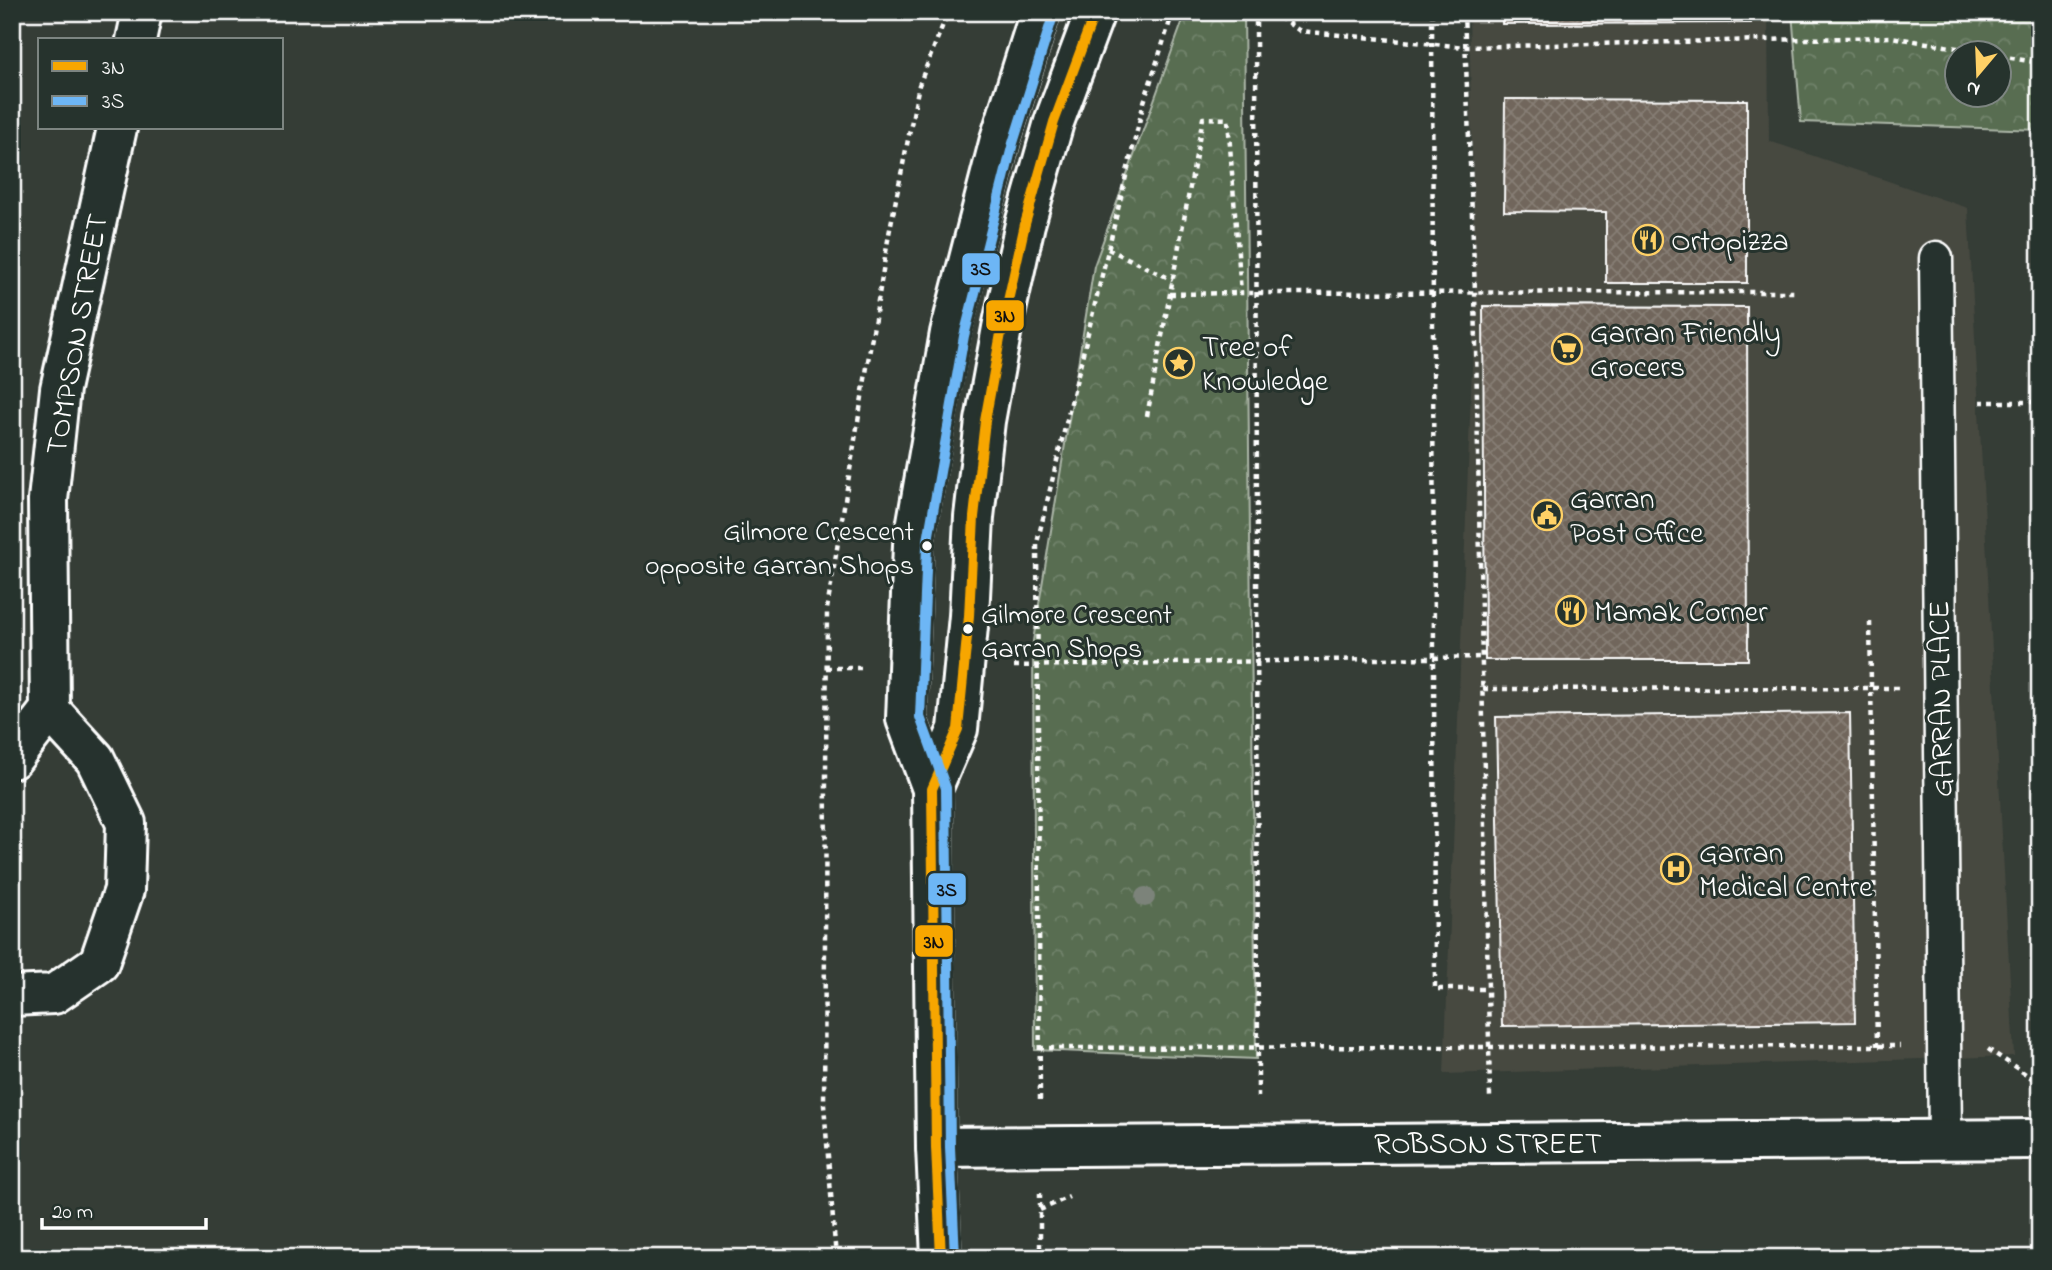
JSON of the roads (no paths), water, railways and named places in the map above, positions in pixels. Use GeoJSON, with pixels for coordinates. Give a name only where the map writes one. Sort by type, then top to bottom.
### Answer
{"type":"FeatureCollection","features":[{"type":"Feature","properties":{"kind":"street"},"geometry":{"type":"LineString","coordinates":[[136,38],[142,12]]}},
{"type":"Feature","properties":{"kind":"street"},"geometry":{"type":"LineString","coordinates":[[942,1258],[936,1147],[932,789],[906,719],[914,545],[918,506],[950,332],[1000,139],[1040,12]]}},
{"type":"Feature","properties":{"kind":"street"},"geometry":{"type":"LineString","coordinates":[[932,789],[958,729],[974,517],[985,421],[1000,342],[1036,186],[1055,122],[1095,12]]}},
{"type":"Feature","properties":{"kind":"street","name":"TOMPSON STREET"},"geometry":{"type":"LineString","coordinates":[[50,710],[48,500],[60,389],[117,130]]}},
{"type":"Feature","properties":{"kind":"street"},"geometry":{"type":"LineString","coordinates":[[12,759],[50,710],[95,759],[126,823],[124,890],[99,963],[54,994],[12,996]]}},
{"type":"Feature","properties":{"kind":"street","name":"ROBSON STREET"},"geometry":{"type":"LineString","coordinates":[[936,1147],[2040,1139]]}},
{"type":"Feature","properties":{"kind":"lane","name":"GARRAN PLACE"},"geometry":{"type":"LineString","coordinates":[[1936,258],[1945,1139]]}},
{"type":"Feature","properties":{"kind":"place","name":"Ortopizza"},"geometry":{"type":"Point","coordinates":[1648,240]}},
{"type":"Feature","properties":{"kind":"place","name":"Garran Friendly Grocers"},"geometry":{"type":"Point","coordinates":[1567,349]}},
{"type":"Feature","properties":{"kind":"place","name":"Tree of Knowledge"},"geometry":{"type":"Point","coordinates":[1179,363]}},
{"type":"Feature","properties":{"kind":"place","name":"Garran Post Office"},"geometry":{"type":"Point","coordinates":[1547,515]}},
{"type":"Feature","properties":{"kind":"place","name":"Gilmore Crescent opposite Garran Shops"},"geometry":{"type":"Point","coordinates":[927,546]}},
{"type":"Feature","properties":{"kind":"place","name":"Mamak Corner"},"geometry":{"type":"Point","coordinates":[1571,611]}},
{"type":"Feature","properties":{"kind":"place","name":"Gilmore Crescent Garran Shops"},"geometry":{"type":"Point","coordinates":[968,629]}},
{"type":"Feature","properties":{"kind":"place","name":"Garran Medical Centre"},"geometry":{"type":"Point","coordinates":[1676,869]}}]}
